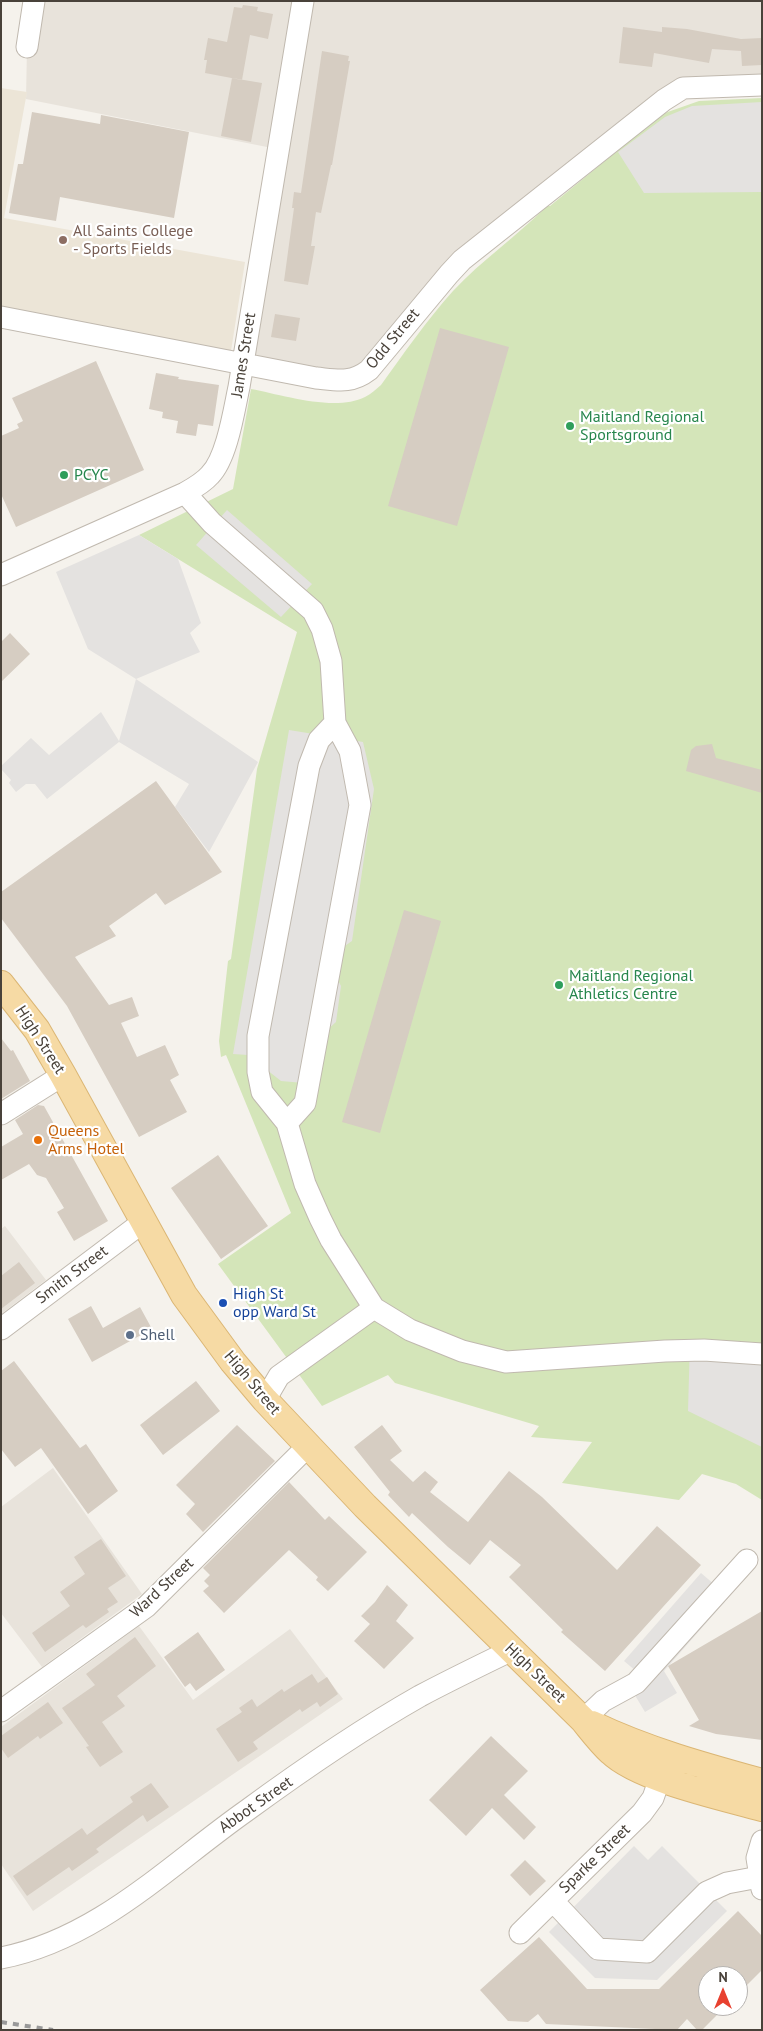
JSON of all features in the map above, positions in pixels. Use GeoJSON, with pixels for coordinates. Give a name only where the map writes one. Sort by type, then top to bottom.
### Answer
{"type":"FeatureCollection","features":[{"type":"Feature","properties":{"kind":"main road","name":"High Street"},"geometry":{"type":"LineString","coordinates":[[1,984],[37,1030],[143,1222],[193,1308],[264,1400],[365,1506],[583,1720],[612,1753],[635,1767],[660,1778],[762,1808]]}},
{"type":"Feature","properties":{"kind":"main road","name":"High Street"},"geometry":{"type":"LineString","coordinates":[[583,1720],[619,1737],[682,1759],[762,1782]]}},
{"type":"Feature","properties":{"kind":"main road"},"geometry":{"type":"LineString","coordinates":[[682,1759],[734,1788],[762,1796]]}},
{"type":"Feature","properties":{"kind":"street"},"geometry":{"type":"LineString","coordinates":[[27,47],[34,1]]}},
{"type":"Feature","properties":{"kind":"street","name":"James Street"},"geometry":{"type":"LineString","coordinates":[[1,575],[185,493],[202,483],[212,474],[219,461],[231,424],[303,1]]}},
{"type":"Feature","properties":{"kind":"street","name":"Odd Street"},"geometry":{"type":"LineString","coordinates":[[1,317],[242,362],[316,378],[348,380],[359,378],[369,370],[462,260],[573,174],[638,120],[683,88],[762,85]]}},
{"type":"Feature","properties":{"kind":"street"},"geometry":{"type":"LineString","coordinates":[[185,493],[212,523],[313,611],[322,629],[331,661],[334,723],[350,751],[360,804],[304,1103],[288,1123]]}},
{"type":"Feature","properties":{"kind":"street"},"geometry":{"type":"LineString","coordinates":[[334,723],[318,740],[309,766],[258,1036],[258,1072],[262,1092],[288,1123],[304,1184],[320,1218],[331,1240],[374,1308],[410,1330],[453,1348],[506,1362],[665,1350],[704,1350],[762,1354]]}},
{"type":"Feature","properties":{"kind":"street"},"geometry":{"type":"LineString","coordinates":[[1,1114],[63,1074]]}},
{"type":"Feature","properties":{"kind":"street","name":"Smith Street"},"geometry":{"type":"LineString","coordinates":[[1,1329],[143,1222]]}},
{"type":"Feature","properties":{"kind":"street"},"geometry":{"type":"LineString","coordinates":[[264,1400],[279,1376],[374,1308]]}},
{"type":"Feature","properties":{"kind":"street","name":"Ward Street"},"geometry":{"type":"LineString","coordinates":[[1,1711],[146,1607],[308,1446]]}},
{"type":"Feature","properties":{"kind":"street"},"geometry":{"type":"LineString","coordinates":[[583,1720],[603,1701],[636,1684],[747,1560]]}},
{"type":"Feature","properties":{"kind":"street","name":"Abbot Street"},"geometry":{"type":"LineString","coordinates":[[1,1958],[51,1945],[105,1916],[245,1811],[372,1725],[420,1696],[512,1650]]}},
{"type":"Feature","properties":{"kind":"street","name":"Sparke Street"},"geometry":{"type":"LineString","coordinates":[[520,1933],[642,1813],[653,1798],[660,1778]]}},
{"type":"Feature","properties":{"kind":"street"},"geometry":{"type":"LineString","coordinates":[[553,1901],[598,1949],[647,1952],[707,1892],[727,1882],[761,1880],[757,1858],[762,1840]]}},
{"type":"Feature","properties":{"kind":"shaded area"},"geometry":{"type":"Polygon","coordinates":[[[34,1],[762,1],[762,91],[689,94],[462,260],[359,378],[242,362],[277,149],[26,99],[27,47],[34,1]]]}},
{"type":"Feature","properties":{"kind":"shaded area","name":"All Saints College - Sports Fields"},"geometry":{"type":"Polygon","coordinates":[[[1,88],[27,92],[4,218],[245,262],[231,351],[1,306],[1,88]]]}},
{"type":"Feature","properties":{"kind":"shaded area"},"geometry":{"type":"Polygon","coordinates":[[[762,102],[762,192],[644,193],[618,152],[665,117],[692,106],[762,102]]]}},
{"type":"Feature","properties":{"kind":"shaded area"},"geometry":{"type":"Polygon","coordinates":[[[227,510],[312,584],[281,617],[196,545],[227,510]]]}},
{"type":"Feature","properties":{"kind":"shaded area"},"geometry":{"type":"Polygon","coordinates":[[[139,535],[178,559],[201,623],[190,633],[200,652],[136,679],[88,649],[56,572],[139,535]]]}},
{"type":"Feature","properties":{"kind":"shaded area"},"geometry":{"type":"Polygon","coordinates":[[[136,679],[258,762],[209,852],[175,807],[189,784],[119,742],[47,799],[35,784],[26,784],[16,792],[9,783],[11,780],[1,769],[1,766],[31,738],[49,755],[101,712],[119,741],[136,679]]]}},
{"type":"Feature","properties":{"kind":"shaded area"},"geometry":{"type":"Polygon","coordinates":[[[289,730],[363,742],[374,789],[352,941],[339,950],[336,976],[341,986],[336,1022],[325,1032],[315,1084],[281,1081],[248,1055],[233,1054],[289,730]]]}},
{"type":"Feature","properties":{"kind":"shaded area"},"geometry":{"type":"Polygon","coordinates":[[[5,1226],[46,1280],[1,1314],[1,1229],[5,1226]]]}},
{"type":"Feature","properties":{"kind":"shaded area"},"geometry":{"type":"Polygon","coordinates":[[[690,1341],[762,1345],[762,1447],[688,1411],[690,1341]]]}},
{"type":"Feature","properties":{"kind":"shaded area"},"geometry":{"type":"Polygon","coordinates":[[[53,1468],[142,1594],[42,1667],[1,1613],[1,1507],[53,1468]]]}},
{"type":"Feature","properties":{"kind":"shaded area"},"geometry":{"type":"Polygon","coordinates":[[[701,1573],[729,1597],[664,1671],[677,1693],[645,1712],[636,1697],[636,1671],[624,1661],[701,1573]]]}},
{"type":"Feature","properties":{"kind":"shaded area"},"geometry":{"type":"Polygon","coordinates":[[[139,1626],[193,1700],[290,1629],[343,1699],[33,1911],[1,1864],[1,1727],[139,1626]]]}},
{"type":"Feature","properties":{"kind":"shaded area"},"geometry":{"type":"Polygon","coordinates":[[[634,1846],[648,1860],[662,1846],[727,1911],[657,1980],[595,1978],[549,1932],[634,1846]]]}},
{"type":"Feature","properties":{"kind":"green space"},"geometry":{"type":"Polygon","coordinates":[[[762,98],[762,1500],[736,1484],[702,1474],[679,1500],[562,1483],[592,1442],[531,1437],[539,1426],[395,1383],[388,1375],[322,1406],[218,1264],[291,1213],[226,1055],[221,1057],[219,1041],[228,961],[231,959],[257,769],[297,632],[139,535],[233,489],[251,389],[324,403],[353,401],[367,396],[381,385],[434,313],[464,280],[547,206],[550,206],[662,114],[699,101],[762,98]]]}},
{"type":"Feature","properties":{"kind":"building"},"geometry":{"type":"Polygon","coordinates":[[[243,5],[258,7],[257,11],[273,14],[268,39],[250,35],[242,80],[205,73],[207,60],[204,60],[208,38],[227,42],[234,7],[242,8],[243,5]]]}},
{"type":"Feature","properties":{"kind":"building"},"geometry":{"type":"Polygon","coordinates":[[[623,27],[662,32],[662,27],[687,29],[741,39],[762,38],[762,65],[742,66],[741,51],[712,49],[709,63],[654,53],[652,67],[619,63],[623,27]]]}},
{"type":"Feature","properties":{"kind":"building"},"geometry":{"type":"Polygon","coordinates":[[[322,51],[349,56],[348,61],[350,61],[332,165],[321,213],[316,212],[311,246],[315,246],[308,285],[284,281],[294,208],[292,208],[294,192],[301,193],[322,51]]]}},
{"type":"Feature","properties":{"kind":"building"},"geometry":{"type":"Polygon","coordinates":[[[232,78],[262,83],[251,142],[221,136],[232,78]]]}},
{"type":"Feature","properties":{"kind":"building"},"geometry":{"type":"Polygon","coordinates":[[[32,112],[100,124],[101,115],[189,132],[174,218],[60,197],[56,221],[9,213],[18,164],[23,164],[32,112]]]}},
{"type":"Feature","properties":{"kind":"building"},"geometry":{"type":"Polygon","coordinates":[[[275,314],[300,318],[296,341],[271,337],[275,314]]]}},
{"type":"Feature","properties":{"kind":"building"},"geometry":{"type":"Polygon","coordinates":[[[440,328],[509,347],[457,526],[388,506],[440,328]]]}},
{"type":"Feature","properties":{"kind":"building"},"geometry":{"type":"Polygon","coordinates":[[[96,361],[144,470],[16,527],[1,494],[1,436],[19,428],[17,424],[23,421],[12,398],[96,361]]]}},
{"type":"Feature","properties":{"kind":"building"},"geometry":{"type":"Polygon","coordinates":[[[156,373],[179,377],[178,379],[219,385],[213,426],[198,424],[196,436],[176,433],[178,421],[162,418],[163,412],[149,409],[156,373]]]}},
{"type":"Feature","properties":{"kind":"building"},"geometry":{"type":"Polygon","coordinates":[[[10,633],[30,654],[1,682],[1,642],[10,633]]]}},
{"type":"Feature","properties":{"kind":"building"},"geometry":{"type":"Polygon","coordinates":[[[712,744],[716,758],[762,770],[762,793],[686,771],[691,750],[696,746],[712,744]]]}},
{"type":"Feature","properties":{"kind":"building"},"geometry":{"type":"Polygon","coordinates":[[[156,781],[222,872],[165,905],[156,893],[109,926],[116,936],[75,957],[109,1005],[132,997],[139,1016],[121,1023],[137,1057],[165,1045],[179,1075],[170,1080],[187,1112],[139,1137],[67,1006],[1,918],[1,892],[156,781]]]}},
{"type":"Feature","properties":{"kind":"building"},"geometry":{"type":"Polygon","coordinates":[[[404,910],[441,921],[380,1133],[342,1122],[404,910]]]}},
{"type":"Feature","properties":{"kind":"building"},"geometry":{"type":"Polygon","coordinates":[[[1,1038],[11,1051],[13,1050],[30,1081],[1,1099],[1,1038]]]}},
{"type":"Feature","properties":{"kind":"building"},"geometry":{"type":"Polygon","coordinates":[[[38,1105],[44,1106],[108,1221],[74,1241],[57,1212],[64,1208],[46,1178],[37,1175],[29,1164],[1,1180],[1,1147],[23,1134],[15,1120],[38,1105]]]}},
{"type":"Feature","properties":{"kind":"building"},"geometry":{"type":"Polygon","coordinates":[[[218,1155],[268,1226],[221,1259],[171,1188],[218,1155]]]}},
{"type":"Feature","properties":{"kind":"building"},"geometry":{"type":"Polygon","coordinates":[[[19,1262],[35,1283],[1,1309],[1,1276],[19,1262]]]}},
{"type":"Feature","properties":{"kind":"building"},"geometry":{"type":"Polygon","coordinates":[[[91,1306],[103,1328],[140,1307],[152,1329],[92,1362],[68,1319],[91,1306]]]}},
{"type":"Feature","properties":{"kind":"building"},"geometry":{"type":"Polygon","coordinates":[[[14,1361],[80,1448],[86,1444],[118,1491],[88,1514],[41,1448],[15,1467],[1,1449],[1,1371],[14,1361]]]}},
{"type":"Feature","properties":{"kind":"building"},"geometry":{"type":"Polygon","coordinates":[[[196,1381],[220,1411],[163,1455],[140,1425],[196,1381]]]}},
{"type":"Feature","properties":{"kind":"building"},"geometry":{"type":"Polygon","coordinates":[[[237,1425],[275,1461],[203,1532],[186,1514],[195,1504],[176,1485],[237,1425]]]}},
{"type":"Feature","properties":{"kind":"building"},"geometry":{"type":"Polygon","coordinates":[[[382,1425],[402,1451],[390,1460],[413,1482],[425,1471],[438,1482],[430,1492],[468,1522],[509,1471],[542,1497],[617,1570],[657,1526],[701,1565],[605,1671],[561,1632],[563,1630],[509,1577],[521,1565],[490,1540],[470,1565],[412,1513],[409,1517],[388,1495],[390,1492],[354,1447],[382,1425]]]}},
{"type":"Feature","properties":{"kind":"building"},"geometry":{"type":"Polygon","coordinates":[[[289,1482],[325,1520],[329,1516],[367,1552],[328,1591],[316,1580],[318,1577],[289,1550],[224,1613],[203,1591],[209,1586],[204,1581],[210,1575],[203,1568],[289,1482]]]}},
{"type":"Feature","properties":{"kind":"building"},"geometry":{"type":"Polygon","coordinates":[[[101,1539],[126,1576],[108,1588],[118,1602],[107,1609],[109,1612],[86,1628],[83,1625],[45,1652],[32,1633],[70,1606],[60,1592],[85,1574],[74,1557],[101,1539]]]}},
{"type":"Feature","properties":{"kind":"building"},"geometry":{"type":"Polygon","coordinates":[[[387,1585],[408,1605],[396,1621],[414,1638],[384,1669],[354,1641],[370,1624],[361,1616],[375,1602],[387,1585]]]}},
{"type":"Feature","properties":{"kind":"building"},"geometry":{"type":"Polygon","coordinates":[[[762,1611],[762,1740],[716,1734],[689,1726],[699,1720],[668,1666],[762,1611]]]}},
{"type":"Feature","properties":{"kind":"building"},"geometry":{"type":"Polygon","coordinates":[[[198,1632],[225,1670],[196,1691],[190,1683],[185,1687],[164,1657],[198,1632]]]}},
{"type":"Feature","properties":{"kind":"building"},"geometry":{"type":"Polygon","coordinates":[[[135,1637],[156,1666],[117,1696],[125,1706],[102,1722],[123,1752],[100,1767],[86,1747],[89,1746],[62,1708],[95,1685],[86,1674],[135,1637]]]}},
{"type":"Feature","properties":{"kind":"building"},"geometry":{"type":"Polygon","coordinates":[[[312,1674],[318,1683],[327,1677],[338,1694],[320,1707],[317,1702],[302,1712],[300,1709],[253,1742],[258,1749],[238,1762],[216,1729],[242,1712],[239,1708],[252,1699],[257,1707],[282,1689],[284,1692],[312,1674]]]}},
{"type":"Feature","properties":{"kind":"building"},"geometry":{"type":"Polygon","coordinates":[[[48,1702],[63,1723],[40,1739],[38,1736],[8,1758],[1,1748],[1,1736],[48,1702]]]}},
{"type":"Feature","properties":{"kind":"building"},"geometry":{"type":"Polygon","coordinates":[[[491,1736],[528,1771],[504,1795],[536,1827],[524,1840],[492,1808],[466,1836],[429,1800],[491,1736]]]}},
{"type":"Feature","properties":{"kind":"building"},"geometry":{"type":"Polygon","coordinates":[[[151,1783],[169,1807],[147,1822],[143,1815],[96,1849],[99,1852],[72,1871],[69,1867],[27,1896],[13,1876],[82,1828],[87,1835],[133,1802],[130,1797],[151,1783]]]}},
{"type":"Feature","properties":{"kind":"building"},"geometry":{"type":"Polygon","coordinates":[[[525,1860],[546,1881],[530,1896],[510,1875],[525,1860]]]}},
{"type":"Feature","properties":{"kind":"building"},"geometry":{"type":"Polygon","coordinates":[[[738,1911],[762,1936],[762,1970],[748,1984],[748,1966],[698,1966],[698,2016],[716,2016],[702,2030],[697,2030],[687,2019],[677,2030],[546,2024],[538,2014],[528,2022],[508,2021],[480,1990],[539,1937],[587,1989],[659,1989],[738,1911]]]}},
{"type":"Feature","properties":{"kind":"railway"},"geometry":{"type":"LineString","coordinates":[[1,2022],[53,2030]]}},
{"type":"Feature","properties":{"kind":"place","name":"All Saints College - Sports Fields"},"geometry":{"type":"Point","coordinates":[63,240]}},
{"type":"Feature","properties":{"kind":"place","name":"Maitland Regional Sportsground"},"geometry":{"type":"Point","coordinates":[570,426]}},
{"type":"Feature","properties":{"kind":"place","name":"PCYC"},"geometry":{"type":"Point","coordinates":[64,475]}},
{"type":"Feature","properties":{"kind":"place","name":"Maitland Regional Athletics Centre"},"geometry":{"type":"Point","coordinates":[559,985]}},
{"type":"Feature","properties":{"kind":"place","name":"Queens Arms Hotel"},"geometry":{"type":"Point","coordinates":[38,1140]}},
{"type":"Feature","properties":{"kind":"place","name":"High St opp Ward St"},"geometry":{"type":"Point","coordinates":[223,1303]}},
{"type":"Feature","properties":{"kind":"place","name":"Shell"},"geometry":{"type":"Point","coordinates":[130,1335]}}]}
